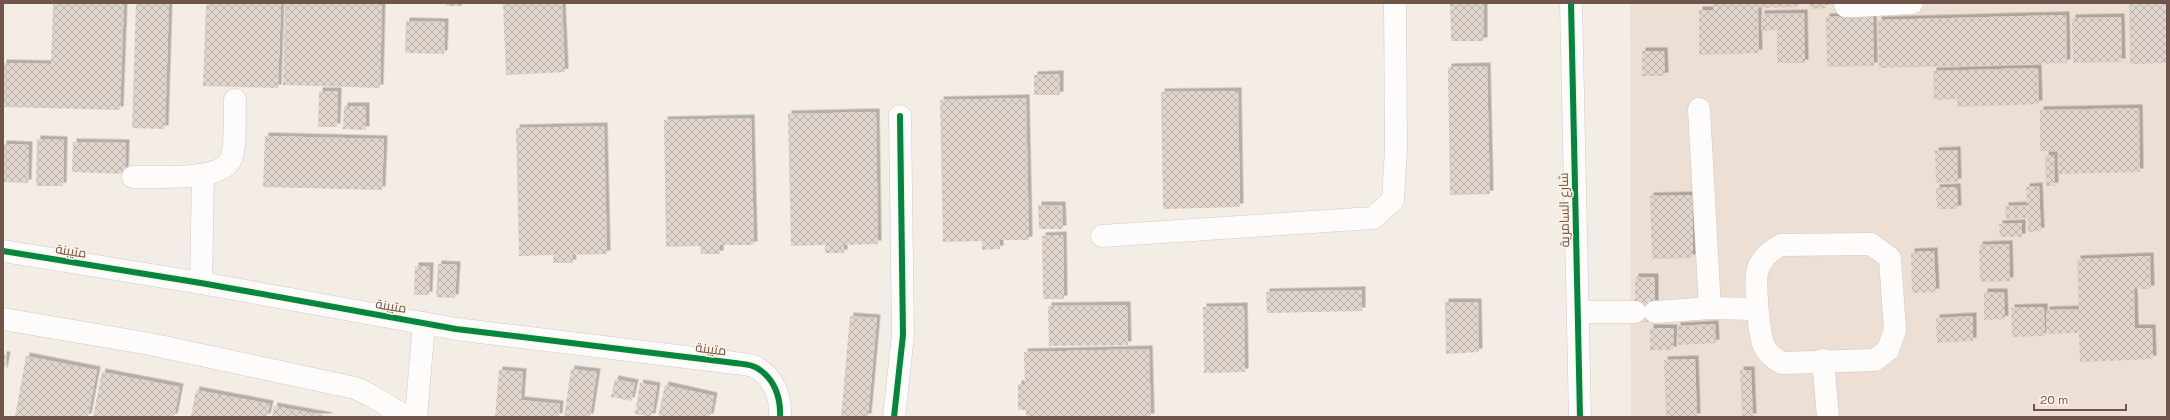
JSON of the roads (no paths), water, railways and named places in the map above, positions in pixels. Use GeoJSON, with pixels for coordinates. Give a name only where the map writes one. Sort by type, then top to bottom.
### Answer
{"type":"FeatureCollection","features":[{"type":"Feature","properties":{"kind":"street"},"geometry":{"type":"LineString","coordinates":[[1102,236],[1373,218],[1393,200],[1396,149],[1395,3]]}},
{"type":"Feature","properties":{"kind":"street","name":"شارع السامرية"},"geometry":{"type":"LineString","coordinates":[[1571,3],[1580,417]]}},
{"type":"Feature","properties":{"kind":"street"},"geometry":{"type":"LineString","coordinates":[[1845,3],[1846,6],[1912,3]]}},
{"type":"Feature","properties":{"kind":"street"},"geometry":{"type":"LineString","coordinates":[[133,177],[203,175],[222,168],[230,160],[233,148],[235,100]]}},
{"type":"Feature","properties":{"kind":"street"},"geometry":{"type":"LineString","coordinates":[[1699,109],[1710,308]]}},
{"type":"Feature","properties":{"kind":"street"},"geometry":{"type":"LineString","coordinates":[[894,417],[903,335],[900,116]]}},
{"type":"Feature","properties":{"kind":"street"},"geometry":{"type":"LineString","coordinates":[[201,283],[203,175]]}},
{"type":"Feature","properties":{"kind":"street"},"geometry":{"type":"LineString","coordinates":[[1871,244],[1884,251],[1890,258],[1895,330],[1888,350],[1875,360],[1823,360],[1782,363],[1773,359],[1764,346],[1757,309],[1758,267],[1769,252],[1781,245],[1871,244]]}},
{"type":"Feature","properties":{"kind":"street","name":"متيبنة"},"geometry":{"type":"LineString","coordinates":[[3,251],[201,283],[424,323],[542,340],[735,363],[756,367],[772,381],[779,395],[780,417]]}},
{"type":"Feature","properties":{"kind":"street"},"geometry":{"type":"LineString","coordinates":[[1578,312],[1645,312],[1710,308],[1757,309]]}},
{"type":"Feature","properties":{"kind":"street"},"geometry":{"type":"LineString","coordinates":[[3,319],[150,344],[355,388],[370,395],[406,417]]}},
{"type":"Feature","properties":{"kind":"street"},"geometry":{"type":"LineString","coordinates":[[416,417],[424,323]]}},
{"type":"Feature","properties":{"kind":"street"},"geometry":{"type":"LineString","coordinates":[[1823,360],[1828,417]]}}]}
